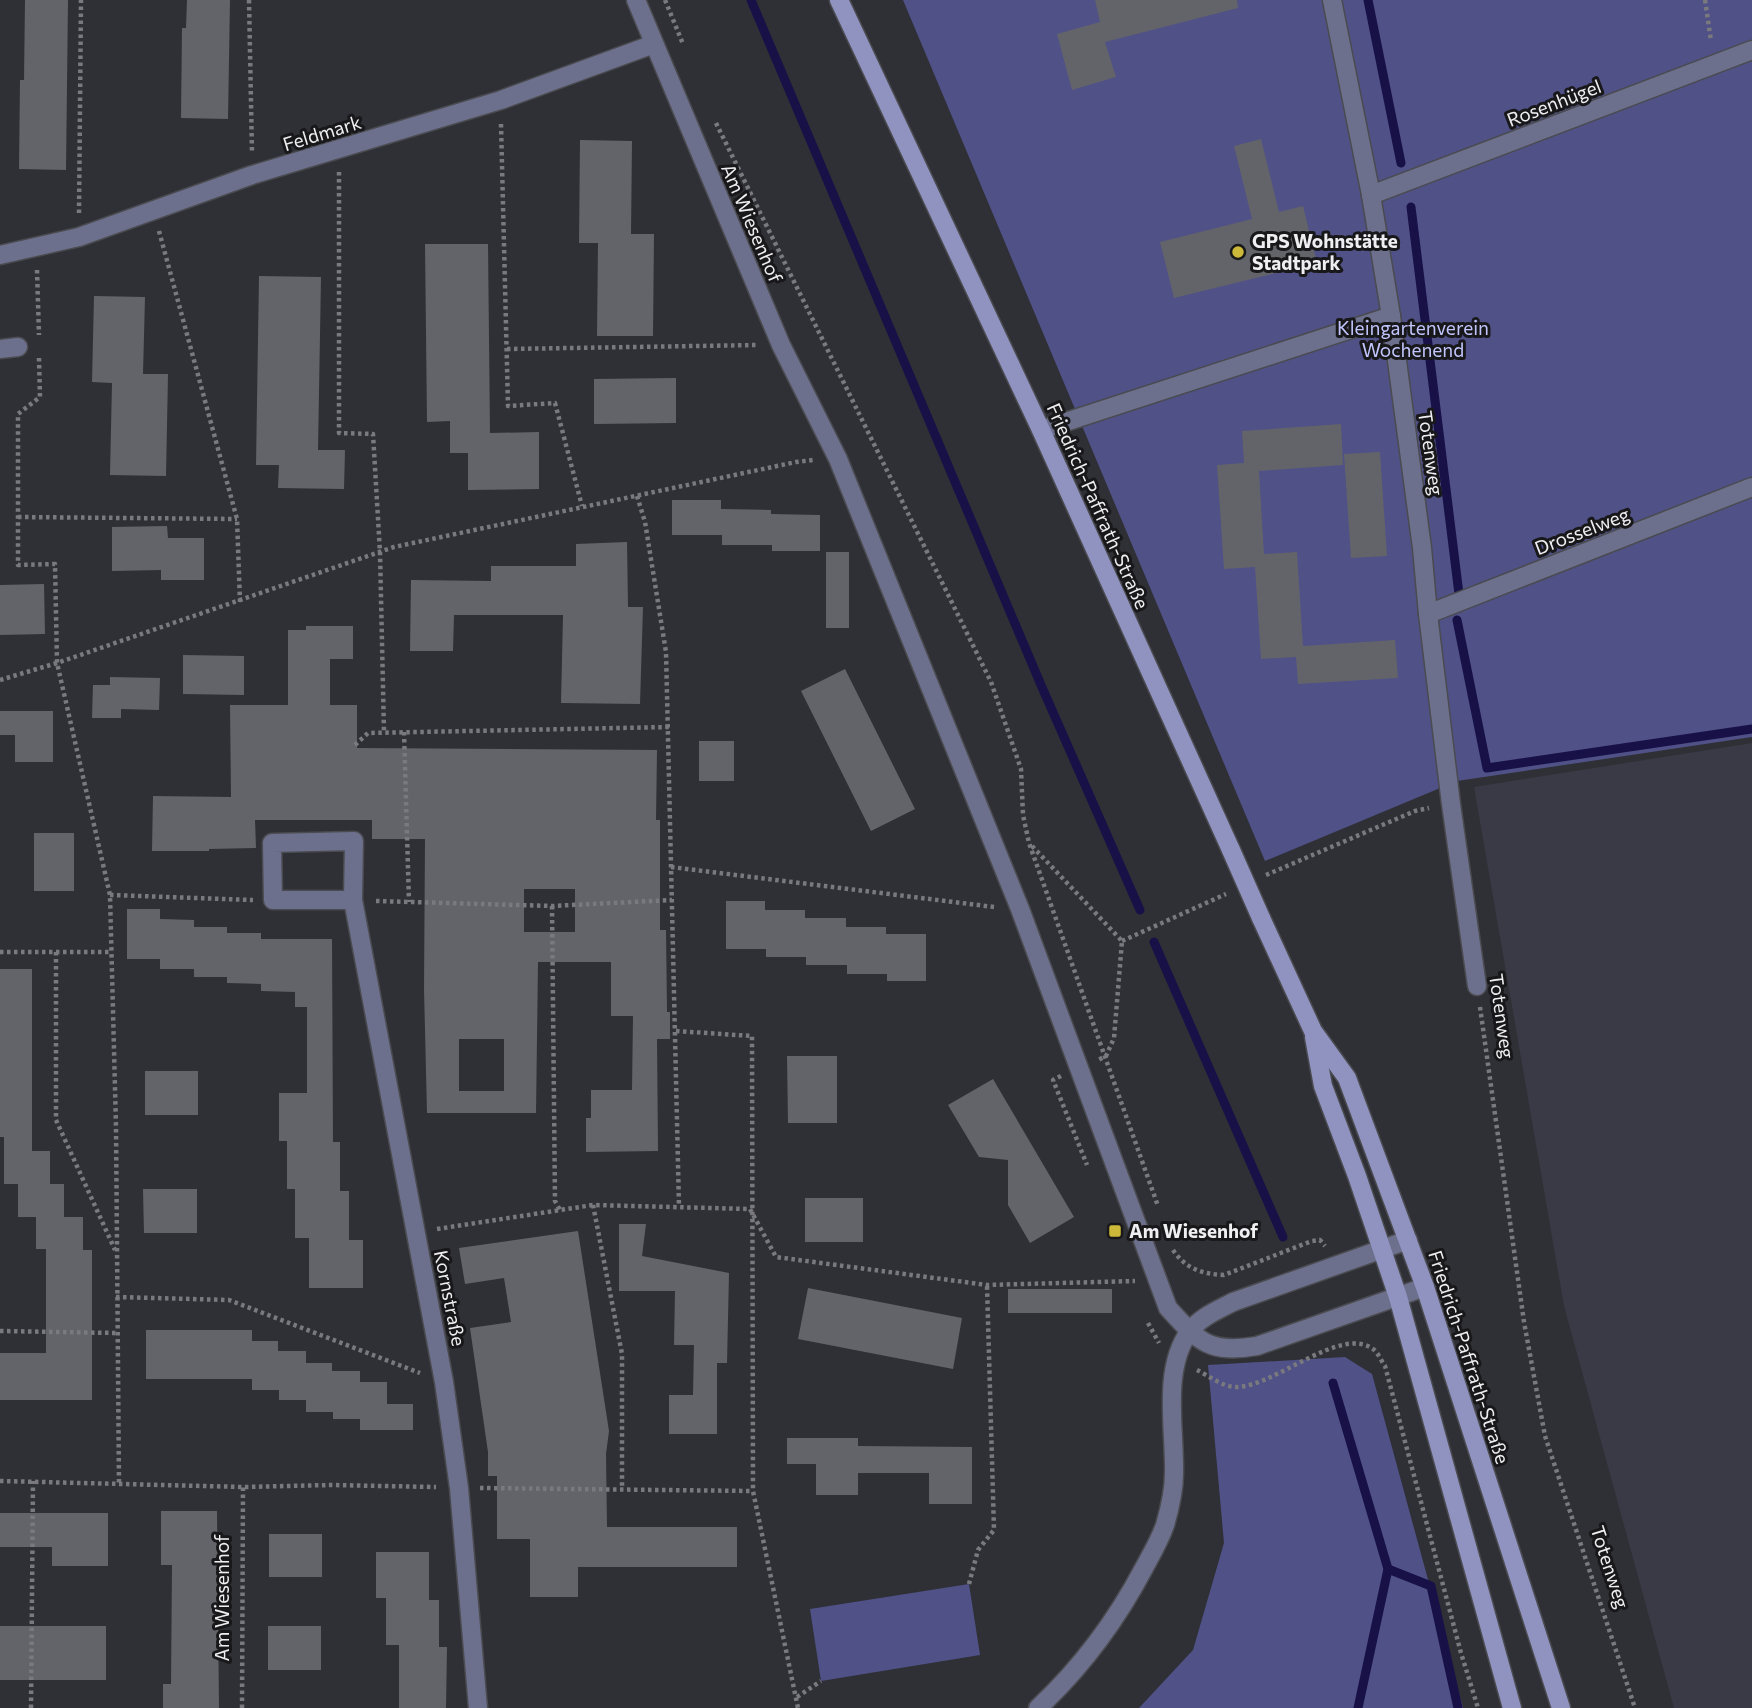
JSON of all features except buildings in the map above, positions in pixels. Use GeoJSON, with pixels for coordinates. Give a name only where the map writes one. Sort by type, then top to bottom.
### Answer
{"type":"FeatureCollection","features":[{"type":"Feature","properties":{"kind":"main road","name":"Friedrich-Paffrath-Straße"},"geometry":{"type":"LineString","coordinates":[[839,0],[1041,430],[1313,1031],[1347,1079],[1425,1287],[1561,1708]]}},
{"type":"Feature","properties":{"kind":"main road","name":"Friedrich-Paffrath-Straße"},"geometry":{"type":"LineString","coordinates":[[1313,1031],[1323,1086],[1398,1297],[1511,1708]]}},
{"type":"Feature","properties":{"kind":"street","name":"Am Wiesenhof"},"geometry":{"type":"LineString","coordinates":[[636,0],[781,345],[838,459],[1020,909],[1130,1202],[1153,1275],[1168,1308],[1189,1332],[1206,1344],[1236,1349],[1257,1346],[1425,1287]]}},
{"type":"Feature","properties":{"kind":"street","name":"Totenweg"},"geometry":{"type":"LineString","coordinates":[[1332,0],[1371,195],[1391,316],[1422,548],[1451,804],[1477,986]]}},
{"type":"Feature","properties":{"kind":"street","name":"Feldmark"},"geometry":{"type":"LineString","coordinates":[[0,255],[79,237],[252,176],[500,100],[654,44]]}},
{"type":"Feature","properties":{"kind":"street","name":"Rosenhügel"},"geometry":{"type":"LineString","coordinates":[[1371,195],[1752,50]]}},
{"type":"Feature","properties":{"kind":"street"},"geometry":{"type":"LineString","coordinates":[[1041,430],[1391,316]]}},
{"type":"Feature","properties":{"kind":"street","name":"Drosselweg"},"geometry":{"type":"LineString","coordinates":[[1428,614],[1752,487]]}},
{"type":"Feature","properties":{"kind":"street","name":"Kornstraße"},"geometry":{"type":"LineString","coordinates":[[273,900],[272,843],[354,841],[353,900],[444,1382],[459,1488],[478,1708]]}},
{"type":"Feature","properties":{"kind":"street"},"geometry":{"type":"LineString","coordinates":[[273,900],[353,900]]}},
{"type":"Feature","properties":{"kind":"street"},"geometry":{"type":"LineString","coordinates":[[1038,1708],[1066,1682],[1097,1644],[1125,1603],[1164,1528],[1172,1498],[1174,1474],[1171,1396],[1178,1359],[1189,1332],[1208,1315],[1233,1302],[1408,1240]]}},
{"type":"Feature","properties":{"kind":"path"},"geometry":{"type":"LineString","coordinates":[[79,237],[80,0]]}},
{"type":"Feature","properties":{"kind":"path"},"geometry":{"type":"LineString","coordinates":[[249,0],[252,176]]}},
{"type":"Feature","properties":{"kind":"path"},"geometry":{"type":"LineString","coordinates":[[664,0],[687,56]]}},
{"type":"Feature","properties":{"kind":"path"},"geometry":{"type":"LineString","coordinates":[[1705,0],[1715,64]]}},
{"type":"Feature","properties":{"kind":"path"},"geometry":{"type":"LineString","coordinates":[[500,100],[509,406],[555,402],[582,506]]}},
{"type":"Feature","properties":{"kind":"path"},"geometry":{"type":"LineString","coordinates":[[710,112],[990,682],[1021,769],[1023,815],[1029,843],[1159,1210]]}},
{"type":"Feature","properties":{"kind":"path"},"geometry":{"type":"LineString","coordinates":[[340,150],[339,433],[373,434],[380,552],[384,732]]}},
{"type":"Feature","properties":{"kind":"path"},"geometry":{"type":"LineString","coordinates":[[153,212],[237,519],[240,601]]}},
{"type":"Feature","properties":{"kind":"path"},"geometry":{"type":"LineString","coordinates":[[37,248],[39,343]]}},
{"type":"Feature","properties":{"kind":"path"},"geometry":{"type":"LineString","coordinates":[[507,349],[781,345]]}},
{"type":"Feature","properties":{"kind":"path"},"geometry":{"type":"LineString","coordinates":[[39,356],[40,397],[18,414],[18,565],[55,564],[57,663],[110,895],[116,1127],[118,1486]]}},
{"type":"Feature","properties":{"kind":"path"},"geometry":{"type":"LineString","coordinates":[[0,680],[57,663],[394,547],[796,462],[838,459]]}},
{"type":"Feature","properties":{"kind":"path"},"geometry":{"type":"LineString","coordinates":[[637,496],[645,522],[666,652],[679,1207]]}},
{"type":"Feature","properties":{"kind":"path"},"geometry":{"type":"LineString","coordinates":[[18,517],[237,519]]}},
{"type":"Feature","properties":{"kind":"path"},"geometry":{"type":"LineString","coordinates":[[355,745],[368,733],[384,732],[669,727]]}},
{"type":"Feature","properties":{"kind":"path"},"geometry":{"type":"LineString","coordinates":[[404,732],[409,902]]}},
{"type":"Feature","properties":{"kind":"path"},"geometry":{"type":"LineString","coordinates":[[1275,872],[1415,811],[1451,804]]}},
{"type":"Feature","properties":{"kind":"path"},"geometry":{"type":"LineString","coordinates":[[1029,843],[1122,941],[1114,1038],[1106,1056],[1095,1061]]}},
{"type":"Feature","properties":{"kind":"path"},"geometry":{"type":"LineString","coordinates":[[671,867],[1020,909]]}},
{"type":"Feature","properties":{"kind":"path"},"geometry":{"type":"LineString","coordinates":[[110,895],[273,900]]}},
{"type":"Feature","properties":{"kind":"path"},"geometry":{"type":"LineString","coordinates":[[1122,941],[1221,896]]}},
{"type":"Feature","properties":{"kind":"path"},"geometry":{"type":"LineString","coordinates":[[353,900],[552,906],[672,900]]}},
{"type":"Feature","properties":{"kind":"path"},"geometry":{"type":"LineString","coordinates":[[552,906],[555,1201],[560,1210]]}},
{"type":"Feature","properties":{"kind":"path"},"geometry":{"type":"LineString","coordinates":[[56,952],[56,1120],[116,1253]]}},
{"type":"Feature","properties":{"kind":"path"},"geometry":{"type":"LineString","coordinates":[[0,953],[111,952]]}},
{"type":"Feature","properties":{"kind":"path","name":"Totenweg"},"geometry":{"type":"LineString","coordinates":[[1477,986],[1524,1322],[1545,1436],[1635,1708]]}},
{"type":"Feature","properties":{"kind":"path"},"geometry":{"type":"LineString","coordinates":[[676,1031],[751,1036],[753,1491],[798,1708]]}},
{"type":"Feature","properties":{"kind":"path"},"geometry":{"type":"LineString","coordinates":[[415,1233],[593,1205],[750,1209]]}},
{"type":"Feature","properties":{"kind":"path"},"geometry":{"type":"LineString","coordinates":[[593,1205],[622,1354],[622,1488]]}},
{"type":"Feature","properties":{"kind":"path"},"geometry":{"type":"LineString","coordinates":[[750,1209],[776,1256],[987,1285],[1135,1281]]}},
{"type":"Feature","properties":{"kind":"path"},"geometry":{"type":"LineString","coordinates":[[1172,1249],[1180,1260],[1191,1268],[1209,1274],[1224,1275],[1320,1240],[1325,1244],[1332,1268]]}},
{"type":"Feature","properties":{"kind":"path"},"geometry":{"type":"LineString","coordinates":[[969,1584],[978,1550],[994,1530],[987,1285]]}},
{"type":"Feature","properties":{"kind":"path"},"geometry":{"type":"LineString","coordinates":[[116,1297],[229,1300],[444,1382]]}},
{"type":"Feature","properties":{"kind":"path"},"geometry":{"type":"LineString","coordinates":[[1347,1313],[1358,1343]]}},
{"type":"Feature","properties":{"kind":"path"},"geometry":{"type":"LineString","coordinates":[[0,1331],[116,1333]]}},
{"type":"Feature","properties":{"kind":"path"},"geometry":{"type":"LineString","coordinates":[[1178,1359],[1214,1380],[1233,1387],[1254,1385],[1330,1348],[1358,1343],[1374,1349],[1385,1367],[1478,1708]]}},
{"type":"Feature","properties":{"kind":"path"},"geometry":{"type":"LineString","coordinates":[[0,1481],[118,1486],[331,1485],[753,1491]]}},
{"type":"Feature","properties":{"kind":"path"},"geometry":{"type":"LineString","coordinates":[[31,1708],[33,1481]]}},
{"type":"Feature","properties":{"kind":"path","name":"Am Wiesenhof"},"geometry":{"type":"LineString","coordinates":[[242,1708],[243,1487]]}},
{"type":"Feature","properties":{"kind":"path"},"geometry":{"type":"LineString","coordinates":[[797,1697],[821,1681]]}},
{"type":"Feature","properties":{"kind":"shaded area"},"geometry":{"type":"Polygon","coordinates":[[[1752,743],[1752,1708],[1674,1708],[1564,1306],[1474,787],[1752,743]]]}},
{"type":"Feature","properties":{"kind":"green space","name":"Kleingartenverein Wochenend"},"geometry":{"type":"Polygon","coordinates":[[[903,0],[1752,0],[1752,737],[1457,781],[1265,861],[903,0]]]}},
{"type":"Feature","properties":{"kind":"green space"},"geometry":{"type":"Polygon","coordinates":[[[1345,1357],[1372,1374],[1463,1708],[1139,1708],[1193,1650],[1224,1543],[1208,1365],[1345,1357]]]}},
{"type":"Feature","properties":{"kind":"green space"},"geometry":{"type":"Polygon","coordinates":[[[969,1584],[980,1655],[821,1681],[810,1609],[969,1584]]]}},
{"type":"Feature","properties":{"kind":"waterway"},"geometry":{"type":"LineString","coordinates":[[751,0],[1041,685],[1140,910]]}},
{"type":"Feature","properties":{"kind":"waterway"},"geometry":{"type":"LineString","coordinates":[[1368,0],[1401,163]]}},
{"type":"Feature","properties":{"kind":"waterway"},"geometry":{"type":"LineString","coordinates":[[1411,207],[1459,594]]}},
{"type":"Feature","properties":{"kind":"waterway"},"geometry":{"type":"LineString","coordinates":[[1457,620],[1487,768],[1752,729]]}},
{"type":"Feature","properties":{"kind":"waterway"},"geometry":{"type":"LineString","coordinates":[[1154,942],[1283,1237]]}},
{"type":"Feature","properties":{"kind":"waterway"},"geometry":{"type":"LineString","coordinates":[[1333,1383],[1388,1569],[1358,1708]]}},
{"type":"Feature","properties":{"kind":"waterway"},"geometry":{"type":"LineString","coordinates":[[1388,1569],[1431,1586],[1458,1708]]}},
{"type":"Feature","properties":{"kind":"place","name":"GPS Wohnstätte Stadtpark"},"geometry":{"type":"Point","coordinates":[1238,252]}},
{"type":"Feature","properties":{"kind":"place","name":"Am Wiesenhof"},"geometry":{"type":"Point","coordinates":[1115,1231]}}]}
